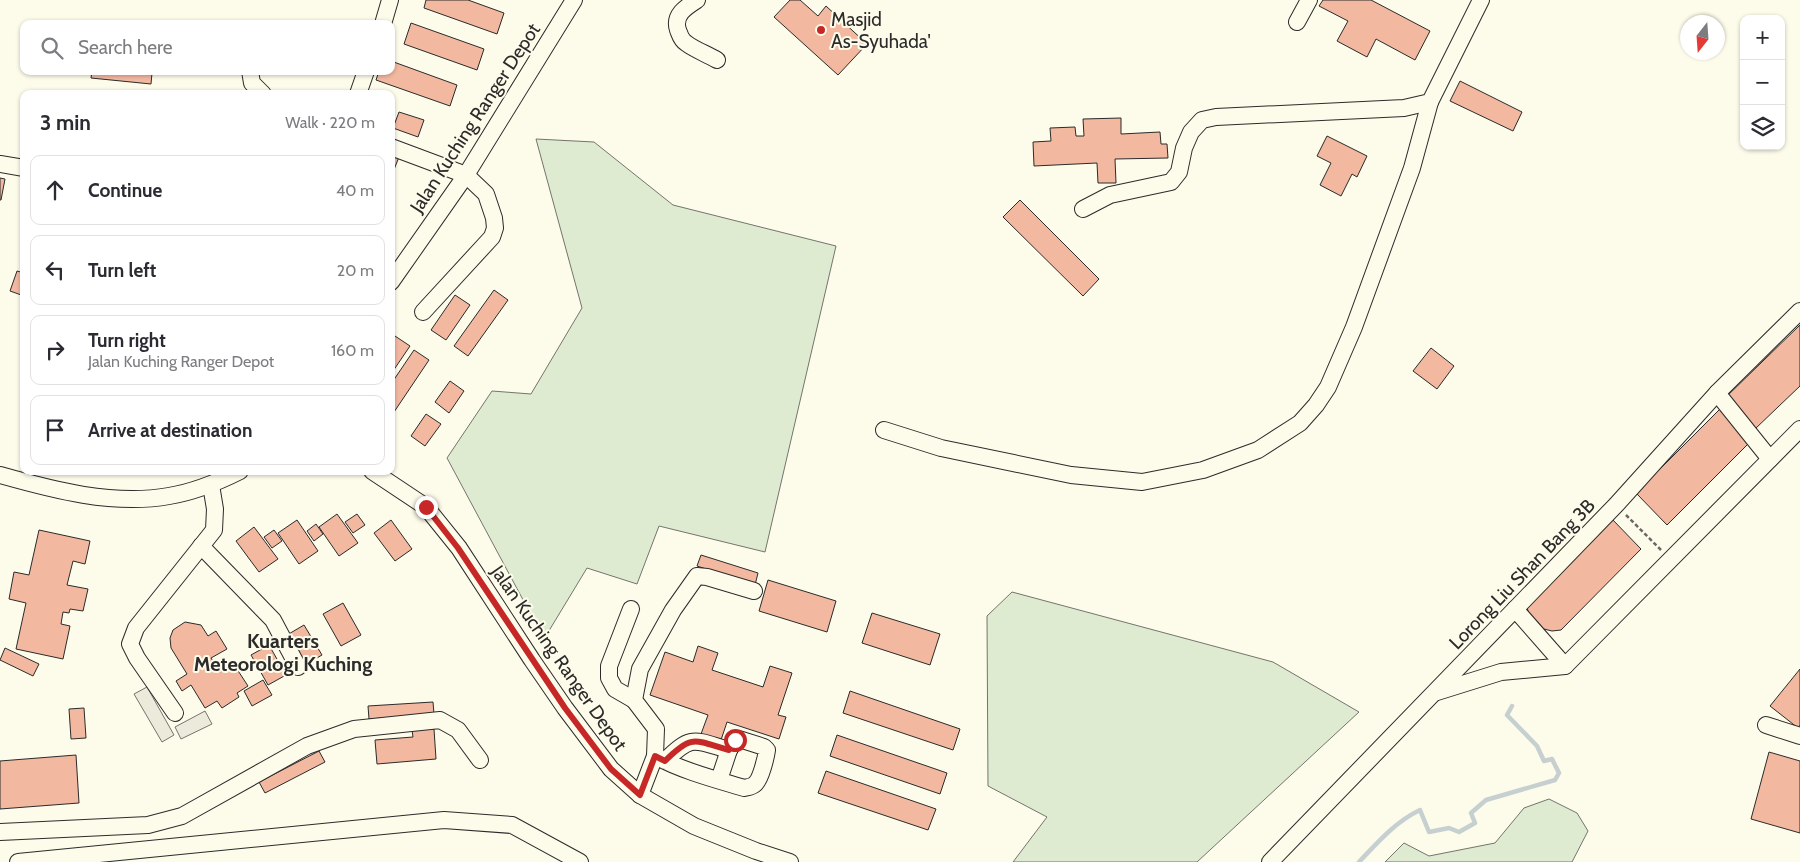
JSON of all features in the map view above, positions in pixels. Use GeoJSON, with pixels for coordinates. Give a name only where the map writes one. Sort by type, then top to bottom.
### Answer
{"type":"FeatureCollection","features":[{"type":"Feature","properties":{"kind":"street"},"geometry":{"type":"LineString","coordinates":[[384,20],[390,0]]}},
{"type":"Feature","properties":{"kind":"street","name":"Jalan Kuching Ranger Depot"},"geometry":{"type":"LineString","coordinates":[[395,276],[466,175],[574,0]]}},
{"type":"Feature","properties":{"kind":"street"},"geometry":{"type":"LineString","coordinates":[[697,0],[678,16],[678,31],[684,42],[717,60]]}},
{"type":"Feature","properties":{"kind":"street"},"geometry":{"type":"LineString","coordinates":[[1297,22],[1309,0]]}},
{"type":"Feature","properties":{"kind":"street"},"geometry":{"type":"LineString","coordinates":[[884,430],[941,448],[1071,475],[1142,482],[1203,470],[1258,450],[1300,423],[1316,405],[1328,386],[1354,327],[1412,168],[1430,102],[1481,0]]}},
{"type":"Feature","properties":{"kind":"street"},"geometry":{"type":"LineString","coordinates":[[251,75],[252,83],[259,90]]}},
{"type":"Feature","properties":{"kind":"street"},"geometry":{"type":"LineString","coordinates":[[359,90],[365,75]]}},
{"type":"Feature","properties":{"kind":"street"},"geometry":{"type":"LineString","coordinates":[[1083,209],[1110,195],[1171,182],[1179,172],[1184,148],[1191,132],[1202,120],[1225,117],[1404,108],[1430,102]]}},
{"type":"Feature","properties":{"kind":"street"},"geometry":{"type":"LineString","coordinates":[[395,148],[466,175],[486,194],[494,218],[495,228],[492,237],[423,312]]}},
{"type":"Feature","properties":{"kind":"street"},"geometry":{"type":"LineString","coordinates":[[0,164],[20,167]]}},
{"type":"Feature","properties":{"kind":"street","name":"Lorong Liu Shan Bang 3B"},"geometry":{"type":"LineString","coordinates":[[1270,862],[1616,505],[1717,393],[1800,311]]}},
{"type":"Feature","properties":{"kind":"street"},"geometry":{"type":"LineString","coordinates":[[1717,393],[1770,459]]}},
{"type":"Feature","properties":{"kind":"street"},"geometry":{"type":"LineString","coordinates":[[1435,692],[1501,672],[1564,666],[1770,459],[1799,434]]}},
{"type":"Feature","properties":{"kind":"street"},"geometry":{"type":"LineString","coordinates":[[0,475],[76,494],[125,499],[169,496],[211,485],[232,475]]}},
{"type":"Feature","properties":{"kind":"street","name":"Jalan Kuching Ranger Depot"},"geometry":{"type":"LineString","coordinates":[[378,475],[426,507],[458,548],[565,708],[611,769],[640,795],[694,826],[756,851],[790,862]]}},
{"type":"Feature","properties":{"kind":"street"},"geometry":{"type":"LineString","coordinates":[[175,713],[137,658],[130,644],[136,628],[214,530],[215,509],[211,485]]}},
{"type":"Feature","properties":{"kind":"street"},"geometry":{"type":"LineString","coordinates":[[201,546],[273,620],[298,667]]}},
{"type":"Feature","properties":{"kind":"street"},"geometry":{"type":"LineString","coordinates":[[634,700],[640,670],[673,610],[697,576],[707,577],[754,592]]}},
{"type":"Feature","properties":{"kind":"street"},"geometry":{"type":"LineString","coordinates":[[631,609],[609,666],[609,678],[615,689],[634,700],[656,729],[660,759]]}},
{"type":"Feature","properties":{"kind":"street"},"geometry":{"type":"LineString","coordinates":[[1515,609],[1564,666]]}},
{"type":"Feature","properties":{"kind":"street"},"geometry":{"type":"LineString","coordinates":[[0,832],[148,825],[182,816],[307,746],[354,729],[440,720],[458,730],[480,760]]}},
{"type":"Feature","properties":{"kind":"street"},"geometry":{"type":"LineString","coordinates":[[1766,725],[1800,736]]}},
{"type":"Feature","properties":{"kind":"street"},"geometry":{"type":"LineString","coordinates":[[660,759],[719,780],[744,788],[756,784],[767,750],[764,747],[739,739],[735,740],[729,750],[719,780]]}},
{"type":"Feature","properties":{"kind":"street"},"geometry":{"type":"LineString","coordinates":[[640,795],[660,759],[680,746],[688,742],[699,741],[729,750]]}},
{"type":"Feature","properties":{"kind":"street"},"geometry":{"type":"LineString","coordinates":[[18,862],[444,820],[512,825],[580,862]]}},
{"type":"Feature","properties":{"kind":"path"},"geometry":{"type":"LineString","coordinates":[[1616,505],[1671,560]]}},
{"type":"Feature","properties":{"kind":"green space"},"geometry":{"type":"Polygon","coordinates":[[[536,139],[594,142],[673,205],[836,246],[765,552],[659,526],[637,584],[587,568],[544,639],[447,458],[492,391],[531,394],[582,308],[536,139]]]}},
{"type":"Feature","properties":{"kind":"green space"},"geometry":{"type":"Polygon","coordinates":[[[1012,592],[1273,662],[1359,712],[1197,862],[1013,862],[1047,817],[988,786],[987,616],[1012,592]]]}},
{"type":"Feature","properties":{"kind":"green space"},"geometry":{"type":"Polygon","coordinates":[[[1549,799],[1577,813],[1588,831],[1572,862],[1385,862],[1404,843],[1429,856],[1495,843],[1524,808],[1549,799]]]}},
{"type":"Feature","properties":{"kind":"shaded area"},"geometry":{"type":"Polygon","coordinates":[[[147,687],[174,735],[162,742],[134,694],[147,687]]]}},
{"type":"Feature","properties":{"kind":"shaded area"},"geometry":{"type":"Polygon","coordinates":[[[205,711],[212,724],[181,739],[175,727],[205,711]]]}},
{"type":"Feature","properties":{"kind":"building"},"geometry":{"type":"Polygon","coordinates":[[[426,0],[468,0],[504,13],[497,34],[424,8],[426,0]]]}},
{"type":"Feature","properties":{"kind":"building","name":"Masjid As-Syuhada'"},"geometry":{"type":"Polygon","coordinates":[[[790,0],[800,0],[818,16],[826,6],[867,44],[838,75],[774,17],[790,0]]]}},
{"type":"Feature","properties":{"kind":"building"},"geometry":{"type":"Polygon","coordinates":[[[1323,0],[1371,0],[1430,31],[1415,60],[1376,39],[1367,57],[1337,41],[1348,21],[1319,6],[1323,0]]]}},
{"type":"Feature","properties":{"kind":"building"},"geometry":{"type":"Polygon","coordinates":[[[411,23],[484,49],[477,70],[404,44],[411,23]]]}},
{"type":"Feature","properties":{"kind":"building"},"geometry":{"type":"Polygon","coordinates":[[[395,62],[457,85],[450,106],[376,80],[378,75],[395,75],[395,62]]]}},
{"type":"Feature","properties":{"kind":"building"},"geometry":{"type":"Polygon","coordinates":[[[91,75],[152,75],[151,84],[91,78],[91,75]]]}},
{"type":"Feature","properties":{"kind":"building"},"geometry":{"type":"Polygon","coordinates":[[[1460,81],[1522,112],[1513,131],[1450,101],[1460,81]]]}},
{"type":"Feature","properties":{"kind":"building"},"geometry":{"type":"Polygon","coordinates":[[[399,112],[424,120],[418,137],[395,129],[399,112]]]}},
{"type":"Feature","properties":{"kind":"building"},"geometry":{"type":"Polygon","coordinates":[[[1121,118],[1121,134],[1160,132],[1161,144],[1167,144],[1168,158],[1115,159],[1116,183],[1098,183],[1097,163],[1034,166],[1033,142],[1051,141],[1050,128],[1075,127],[1076,136],[1084,136],[1083,119],[1121,118]]]}},
{"type":"Feature","properties":{"kind":"building"},"geometry":{"type":"Polygon","coordinates":[[[1327,136],[1367,156],[1357,177],[1352,174],[1341,196],[1320,185],[1331,163],[1317,156],[1327,136]]]}},
{"type":"Feature","properties":{"kind":"building"},"geometry":{"type":"Polygon","coordinates":[[[395,156],[399,157],[395,167],[395,156]]]}},
{"type":"Feature","properties":{"kind":"building"},"geometry":{"type":"Polygon","coordinates":[[[0,178],[5,179],[1,200],[0,200],[0,178]]]}},
{"type":"Feature","properties":{"kind":"building"},"geometry":{"type":"Polygon","coordinates":[[[1020,200],[1099,279],[1083,296],[1003,217],[1020,200]]]}},
{"type":"Feature","properties":{"kind":"building"},"geometry":{"type":"Polygon","coordinates":[[[17,271],[20,272],[20,295],[10,291],[17,271]]]}},
{"type":"Feature","properties":{"kind":"building"},"geometry":{"type":"Polygon","coordinates":[[[494,290],[508,300],[468,356],[454,346],[494,290]]]}},
{"type":"Feature","properties":{"kind":"building"},"geometry":{"type":"Polygon","coordinates":[[[455,295],[470,305],[446,340],[431,330],[455,295]]]}},
{"type":"Feature","properties":{"kind":"building"},"geometry":{"type":"Polygon","coordinates":[[[1800,325],[1800,386],[1755,429],[1725,398],[1800,325]]]}},
{"type":"Feature","properties":{"kind":"building"},"geometry":{"type":"Polygon","coordinates":[[[395,336],[410,346],[395,368],[395,336]]]}},
{"type":"Feature","properties":{"kind":"building"},"geometry":{"type":"Polygon","coordinates":[[[1431,348],[1454,366],[1437,389],[1413,371],[1431,348]]]}},
{"type":"Feature","properties":{"kind":"building"},"geometry":{"type":"Polygon","coordinates":[[[414,350],[429,360],[395,411],[395,378],[414,350]]]}},
{"type":"Feature","properties":{"kind":"building"},"geometry":{"type":"Polygon","coordinates":[[[450,381],[464,391],[449,413],[435,402],[450,381]]]}},
{"type":"Feature","properties":{"kind":"building"},"geometry":{"type":"Polygon","coordinates":[[[1721,408],[1753,439],[1667,525],[1636,493],[1721,408]]]}},
{"type":"Feature","properties":{"kind":"building"},"geometry":{"type":"Polygon","coordinates":[[[426,414],[441,424],[425,446],[411,436],[426,414]]]}},
{"type":"Feature","properties":{"kind":"building"},"geometry":{"type":"Polygon","coordinates":[[[337,514],[358,543],[339,556],[319,527],[337,514]]]}},
{"type":"Feature","properties":{"kind":"building"},"geometry":{"type":"Polygon","coordinates":[[[357,514],[365,525],[353,533],[345,522],[357,514]]]}},
{"type":"Feature","properties":{"kind":"building"},"geometry":{"type":"Polygon","coordinates":[[[1611,518],[1641,549],[1561,630],[1552,631],[1544,629],[1528,612],[1527,605],[1611,518]]]}},
{"type":"Feature","properties":{"kind":"building"},"geometry":{"type":"Polygon","coordinates":[[[297,520],[318,551],[299,564],[278,533],[297,520]]]}},
{"type":"Feature","properties":{"kind":"building"},"geometry":{"type":"Polygon","coordinates":[[[391,520],[412,549],[395,561],[374,533],[391,520]]]}},
{"type":"Feature","properties":{"kind":"building"},"geometry":{"type":"Polygon","coordinates":[[[316,524],[323,534],[314,541],[307,531],[316,524]]]}},
{"type":"Feature","properties":{"kind":"building"},"geometry":{"type":"Polygon","coordinates":[[[254,527],[278,559],[259,572],[236,541],[254,527]]]}},
{"type":"Feature","properties":{"kind":"building"},"geometry":{"type":"Polygon","coordinates":[[[39,530],[90,541],[85,564],[73,561],[67,585],[88,589],[83,611],[70,609],[69,613],[63,612],[61,624],[70,626],[63,659],[16,649],[26,603],[9,599],[14,572],[29,575],[39,530]]]}},
{"type":"Feature","properties":{"kind":"building"},"geometry":{"type":"Polygon","coordinates":[[[274,530],[282,541],[272,548],[264,537],[274,530]]]}},
{"type":"Feature","properties":{"kind":"building"},"geometry":{"type":"Polygon","coordinates":[[[701,555],[758,573],[755,585],[697,566],[701,555]]]}},
{"type":"Feature","properties":{"kind":"building"},"geometry":{"type":"Polygon","coordinates":[[[768,580],[836,601],[827,632],[759,611],[768,580]]]}},
{"type":"Feature","properties":{"kind":"building"},"geometry":{"type":"Polygon","coordinates":[[[343,603],[361,635],[341,646],[323,614],[343,603]]]}},
{"type":"Feature","properties":{"kind":"building"},"geometry":{"type":"Polygon","coordinates":[[[872,613],[940,634],[930,665],[862,643],[872,613]]]}},
{"type":"Feature","properties":{"kind":"building"},"geometry":{"type":"Polygon","coordinates":[[[185,622],[201,625],[208,636],[216,631],[227,649],[211,658],[220,672],[233,663],[248,686],[237,693],[239,697],[222,708],[217,701],[205,708],[191,685],[182,691],[176,681],[187,674],[171,648],[170,638],[173,630],[185,622]]]}},
{"type":"Feature","properties":{"kind":"building"},"geometry":{"type":"Polygon","coordinates":[[[304,625],[322,655],[305,665],[287,635],[304,625]]]}},
{"type":"Feature","properties":{"kind":"building"},"geometry":{"type":"Polygon","coordinates":[[[269,645],[286,675],[268,685],[251,655],[269,645]]]}},
{"type":"Feature","properties":{"kind":"building"},"geometry":{"type":"Polygon","coordinates":[[[698,646],[718,653],[712,670],[763,687],[770,666],[792,673],[778,715],[786,717],[779,739],[727,722],[721,740],[701,734],[708,715],[650,695],[665,652],[693,662],[698,646]]]}},
{"type":"Feature","properties":{"kind":"building"},"geometry":{"type":"Polygon","coordinates":[[[5,648],[39,664],[33,676],[0,660],[5,648]]]}},
{"type":"Feature","properties":{"kind":"building"},"geometry":{"type":"Polygon","coordinates":[[[1800,669],[1800,725],[1798,728],[1770,706],[1800,669]]]}},
{"type":"Feature","properties":{"kind":"building"},"geometry":{"type":"Polygon","coordinates":[[[263,680],[272,695],[252,706],[244,691],[263,680]]]}},
{"type":"Feature","properties":{"kind":"building"},"geometry":{"type":"Polygon","coordinates":[[[850,691],[960,729],[953,750],[843,713],[850,691]]]}},
{"type":"Feature","properties":{"kind":"building"},"geometry":{"type":"Polygon","coordinates":[[[433,702],[434,714],[369,719],[368,706],[433,702]]]}},
{"type":"Feature","properties":{"kind":"building"},"geometry":{"type":"Polygon","coordinates":[[[84,708],[86,738],[71,739],[69,709],[84,708]]]}},
{"type":"Feature","properties":{"kind":"building"},"geometry":{"type":"Polygon","coordinates":[[[434,729],[436,759],[377,764],[375,740],[413,737],[412,730],[434,729]]]}},
{"type":"Feature","properties":{"kind":"building"},"geometry":{"type":"Polygon","coordinates":[[[837,735],[947,773],[940,794],[830,756],[837,735]]]}},
{"type":"Feature","properties":{"kind":"building"},"geometry":{"type":"Polygon","coordinates":[[[319,751],[325,762],[265,793],[259,782],[319,751]]]}},
{"type":"Feature","properties":{"kind":"building"},"geometry":{"type":"Polygon","coordinates":[[[1769,752],[1800,761],[1800,833],[1751,819],[1769,752]]]}},
{"type":"Feature","properties":{"kind":"building"},"geometry":{"type":"Polygon","coordinates":[[[76,755],[79,803],[0,809],[0,761],[76,755]]]}},
{"type":"Feature","properties":{"kind":"building"},"geometry":{"type":"Polygon","coordinates":[[[826,771],[936,809],[928,830],[818,793],[826,771]]]}},
{"type":"Feature","properties":{"kind":"waterway"},"geometry":{"type":"LineString","coordinates":[[1359,862],[1395,826],[1420,810],[1429,832],[1449,828],[1459,832],[1475,823],[1471,813],[1486,800],[1555,780],[1559,773],[1552,759],[1544,761],[1537,746],[1507,715],[1512,706]]}},
{"type":"Feature","properties":{"kind":"place","name":"Masjid As-Syuhada'"},"geometry":{"type":"Point","coordinates":[821,30]}},
{"type":"Feature","properties":{"kind":"district","name":"Kuarters Meteorologi Kuching"},"geometry":{"type":"Point","coordinates":[283,652]}},
{"type":"Feature","properties":{"kind":"route"},"geometry":{"type":"LineString","coordinates":[[426,507],[458,548],[565,708],[611,769],[640,795],[655,756],[665,761],[680,746],[688,742],[699,741],[729,750],[735,740]]}}]}
